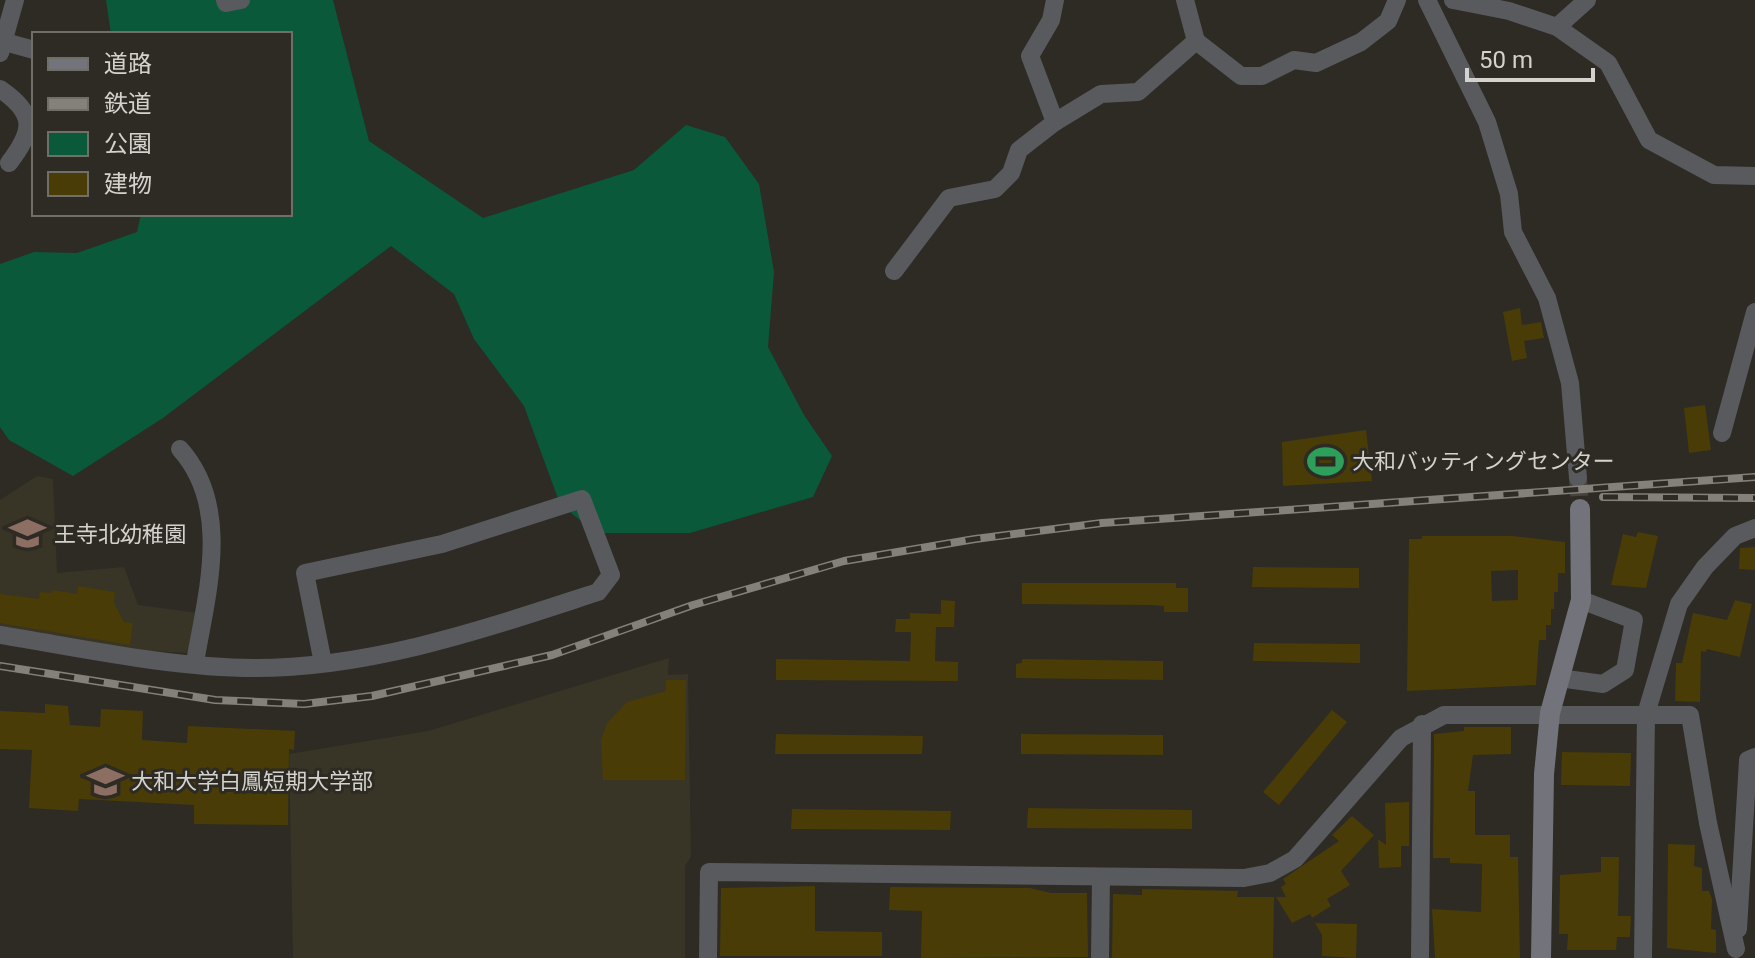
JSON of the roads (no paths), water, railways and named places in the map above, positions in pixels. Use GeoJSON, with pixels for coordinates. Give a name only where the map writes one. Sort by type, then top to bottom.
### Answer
{"type":"FeatureCollection","features":[{"type":"Feature","properties":{"kind":"street"},"geometry":{"type":"LineString","coordinates":[[15,0],[3,47],[32,50]]}},
{"type":"Feature","properties":{"kind":"street"},"geometry":{"type":"LineString","coordinates":[[225,0],[226,3],[241,0]]}},
{"type":"Feature","properties":{"kind":"street"},"geometry":{"type":"LineString","coordinates":[[1055,0],[1051,20],[1030,56],[1055,122]]}},
{"type":"Feature","properties":{"kind":"street"},"geometry":{"type":"LineString","coordinates":[[1185,0],[1196,41],[1241,76],[1262,76],[1294,60],[1316,63],[1361,42],[1388,21],[1397,0]]}},
{"type":"Feature","properties":{"kind":"street"},"geometry":{"type":"LineString","coordinates":[[1427,0],[1487,122],[1509,194],[1513,232],[1547,298],[1570,383],[1578,478]]}},
{"type":"Feature","properties":{"kind":"street"},"geometry":{"type":"LineString","coordinates":[[1453,0],[1509,11],[1557,27],[1608,63],[1649,140],[1714,175],[1755,176]]}},
{"type":"Feature","properties":{"kind":"street"},"geometry":{"type":"LineString","coordinates":[[1557,27],[1587,0]]}},
{"type":"Feature","properties":{"kind":"street"},"geometry":{"type":"LineString","coordinates":[[894,271],[949,198],[995,189],[1011,173],[1019,150],[1055,122],[1101,94],[1138,92],[1196,41]]}},
{"type":"Feature","properties":{"kind":"street"},"geometry":{"type":"LineString","coordinates":[[0,89],[22,107],[28,119],[28,132],[9,163]]}},
{"type":"Feature","properties":{"kind":"street"},"geometry":{"type":"LineString","coordinates":[[1722,433],[1755,312]]}},
{"type":"Feature","properties":{"kind":"street"},"geometry":{"type":"LineString","coordinates":[[180,449],[204,482],[209,504],[211,556],[195,662]]}},
{"type":"Feature","properties":{"kind":"street"},"geometry":{"type":"LineString","coordinates":[[0,635],[252,668],[323,663],[441,641],[598,592],[611,575],[582,499],[442,544],[305,573],[323,663]]}},
{"type":"Feature","properties":{"kind":"street"},"geometry":{"type":"LineString","coordinates":[[1541,958],[1544,774],[1550,713],[1581,600],[1580,509]]}},
{"type":"Feature","properties":{"kind":"street"},"geometry":{"type":"LineString","coordinates":[[1643,958],[1646,714],[1679,604],[1705,567],[1735,536],[1755,528]]}},
{"type":"Feature","properties":{"kind":"street"},"geometry":{"type":"LineString","coordinates":[[1559,678],[1603,684],[1625,670],[1634,620],[1581,600]]}},
{"type":"Feature","properties":{"kind":"street"},"geometry":{"type":"LineString","coordinates":[[708,958],[709,872],[1101,878],[1244,878],[1270,873],[1311,844],[1401,738],[1422,724],[1460,712],[1690,715],[1708,823],[1736,953]]}},
{"type":"Feature","properties":{"kind":"street"},"geometry":{"type":"LineString","coordinates":[[1420,958],[1422,724]]}},
{"type":"Feature","properties":{"kind":"street"},"geometry":{"type":"LineString","coordinates":[[1736,953],[1750,846],[1748,760],[1755,757]]}},
{"type":"Feature","properties":{"kind":"street"},"geometry":{"type":"LineString","coordinates":[[1100,958],[1101,878]]}},
{"type":"Feature","properties":{"kind":"tunnel"},"geometry":{"type":"LineString","coordinates":[[1578,478],[1580,509]]}},
{"type":"Feature","properties":{"kind":"railway"},"geometry":{"type":"LineString","coordinates":[[0,666],[215,700],[304,704],[372,696],[552,655],[693,605],[844,561],[975,539],[1102,523],[1755,477]]}},
{"type":"Feature","properties":{"kind":"railway"},"geometry":{"type":"LineString","coordinates":[[1603,497],[1755,498]]}},
{"type":"Feature","properties":{"kind":"place","name":"大和バッティングセンター"},"geometry":{"type":"Point","coordinates":[1326,461]}},
{"type":"Feature","properties":{"kind":"place","name":"王寺北幼稚園"},"geometry":{"type":"Point","coordinates":[28,534]}},
{"type":"Feature","properties":{"kind":"place","name":"大和大学白鳳短期大学部"},"geometry":{"type":"Point","coordinates":[105,781]}}]}
